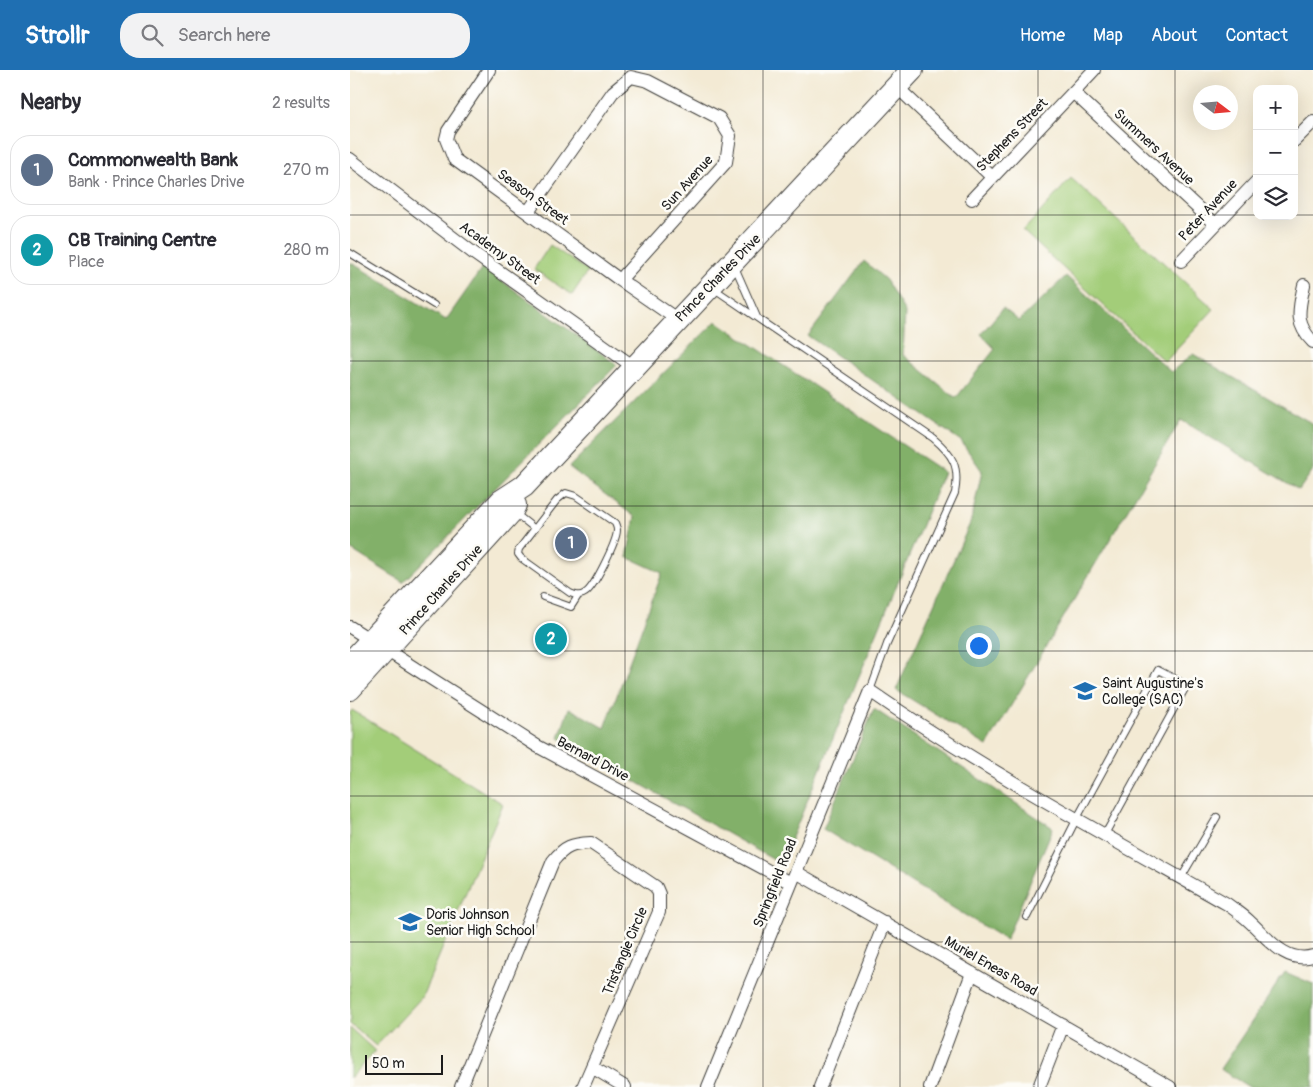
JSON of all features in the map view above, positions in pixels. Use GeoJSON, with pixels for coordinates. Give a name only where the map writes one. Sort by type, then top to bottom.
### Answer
{"type":"FeatureCollection","features":[{"type":"Feature","properties":{"kind":"highway","name":"Prince Charles Drive"},"geometry":{"type":"LineString","coordinates":[[350,689],[379,645],[634,367],[711,287],[912,70]]}},
{"type":"Feature","properties":{"kind":"highway","name":"Prince Charles Drive"},"geometry":{"type":"LineString","coordinates":[[350,663],[379,645]]}},
{"type":"Feature","properties":{"kind":"street","name":"Season Street"},"geometry":{"type":"LineString","coordinates":[[489,70],[448,131],[446,139],[454,159],[678,320]]}},
{"type":"Feature","properties":{"kind":"street","name":"Stephens Street"},"geometry":{"type":"LineString","coordinates":[[972,199],[1094,70]]}},
{"type":"Feature","properties":{"kind":"street","name":"Sun Avenue"},"geometry":{"type":"LineString","coordinates":[[528,212],[613,92],[631,77],[648,81],[719,118],[730,136],[726,162],[620,280]]}},
{"type":"Feature","properties":{"kind":"street"},"geometry":{"type":"LineString","coordinates":[[897,87],[992,177]]}},
{"type":"Feature","properties":{"kind":"street","name":"Summers Avenue"},"geometry":{"type":"LineString","coordinates":[[1073,92],[1215,224]]}},
{"type":"Feature","properties":{"kind":"street"},"geometry":{"type":"LineString","coordinates":[[1298,137],[1313,122]]}},
{"type":"Feature","properties":{"kind":"street","name":"Academy Street"},"geometry":{"type":"LineString","coordinates":[[350,159],[472,252],[634,367]]}},
{"type":"Feature","properties":{"kind":"street","name":"Peter Avenue"},"geometry":{"type":"LineString","coordinates":[[1181,260],[1253,184]]}},
{"type":"Feature","properties":{"kind":"street"},"geometry":{"type":"LineString","coordinates":[[1304,285],[1299,317],[1304,332],[1313,342]]}},
{"type":"Feature","properties":{"kind":"street","name":"Bernard Drive"},"geometry":{"type":"LineString","coordinates":[[350,627],[537,746],[794,877]]}},
{"type":"Feature","properties":{"kind":"street"},"geometry":{"type":"LineString","coordinates":[[870,691],[1076,820],[1228,904],[1250,921],[1278,949],[1292,956],[1313,956]]}},
{"type":"Feature","properties":{"kind":"street","name":"Springfield Road"},"geometry":{"type":"LineString","coordinates":[[708,1087],[870,691]]}},
{"type":"Feature","properties":{"kind":"street","name":"Tristangie Circle"},"geometry":{"type":"LineString","coordinates":[[461,1087],[553,861],[560,851],[570,846],[591,843],[656,887],[660,903],[659,912],[583,1087]]}},
{"type":"Feature","properties":{"kind":"street","name":"Muriel Eneas Road"},"geometry":{"type":"LineString","coordinates":[[794,877],[885,922],[1063,1025],[1148,1081],[1170,1087]]}},
{"type":"Feature","properties":{"kind":"street"},"geometry":{"type":"LineString","coordinates":[[820,1087],[885,922]]}},
{"type":"Feature","properties":{"kind":"street"},"geometry":{"type":"LineString","coordinates":[[930,1087],[972,973]]}},
{"type":"Feature","properties":{"kind":"street"},"geometry":{"type":"LineString","coordinates":[[1039,1087],[1063,1025]]}},
{"type":"Feature","properties":{"kind":"street"},"geometry":{"type":"LineString","coordinates":[[592,1067],[625,1087]]}},
{"type":"Feature","properties":{"kind":"lane"},"geometry":{"type":"LineString","coordinates":[[350,253],[434,304]]}},
{"type":"Feature","properties":{"kind":"lane"},"geometry":{"type":"LineString","coordinates":[[733,263],[758,318]]}},
{"type":"Feature","properties":{"kind":"lane"},"geometry":{"type":"LineString","coordinates":[[711,287],[933,438],[951,456],[956,467],[958,480],[952,500],[887,644],[870,691]]}},
{"type":"Feature","properties":{"kind":"lane"},"geometry":{"type":"LineString","coordinates":[[566,494],[576,496],[615,523],[617,528],[615,540],[591,588],[578,596],[570,593],[519,556],[519,549],[535,529],[557,500],[566,494]]}},
{"type":"Feature","properties":{"kind":"lane"},"geometry":{"type":"LineString","coordinates":[[507,506],[535,529]]}},
{"type":"Feature","properties":{"kind":"lane"},"geometry":{"type":"LineString","coordinates":[[542,597],[571,607],[578,596]]}},
{"type":"Feature","properties":{"kind":"lane"},"geometry":{"type":"LineString","coordinates":[[1027,917],[1076,820],[1158,670],[1186,685],[1104,836]]}},
{"type":"Feature","properties":{"kind":"lane"},"geometry":{"type":"LineString","coordinates":[[1180,878],[1217,817]]}},
{"type":"Feature","properties":{"kind":"green space"},"geometry":{"type":"Polygon","coordinates":[[[1071,178],[1214,309],[1165,362],[1023,231],[1071,178]]]}},
{"type":"Feature","properties":{"kind":"green space"},"geometry":{"type":"Polygon","coordinates":[[[550,245],[588,271],[572,295],[534,269],[550,245]]]}},
{"type":"Feature","properties":{"kind":"green space"},"geometry":{"type":"Polygon","coordinates":[[[864,261],[886,280],[905,312],[903,355],[956,398],[995,349],[981,334],[1003,308],[1019,321],[1066,276],[1171,372],[1193,354],[1313,424],[1313,470],[1299,490],[1181,420],[987,746],[896,690],[971,521],[982,471],[961,441],[808,336],[864,261]]]}},
{"type":"Feature","properties":{"kind":"green space"},"geometry":{"type":"Polygon","coordinates":[[[350,262],[446,320],[483,267],[617,365],[403,582],[350,549],[350,262]]]}},
{"type":"Feature","properties":{"kind":"green space"},"geometry":{"type":"Polygon","coordinates":[[[716,321],[944,472],[781,864],[559,738],[569,708],[605,728],[662,573],[627,557],[635,517],[569,467],[716,321]]]}},
{"type":"Feature","properties":{"kind":"green space"},"geometry":{"type":"Polygon","coordinates":[[[874,709],[1053,828],[1006,940],[823,829],[874,709]]]}},
{"type":"Feature","properties":{"kind":"green space","name":"Doris Johnson Senior High School"},"geometry":{"type":"Polygon","coordinates":[[[352,710],[503,804],[422,997],[376,1046],[350,1024],[350,713],[352,710]]]}},
{"type":"Feature","properties":{"kind":"green space"},"geometry":{"type":"Polygon","coordinates":[[[1285,972],[1313,984],[1313,1087],[1249,1087],[1220,1069],[1285,972]]]}},
{"type":"Feature","properties":{"kind":"green space"},"geometry":{"type":"Polygon","coordinates":[[[350,1028],[375,1051],[350,1078],[350,1028]]]}},
{"type":"Feature","properties":{"kind":"place","name":"Commonwealth Bank"},"geometry":{"type":"Point","coordinates":[571,543]}},
{"type":"Feature","properties":{"kind":"place","name":"CB Training Centre"},"geometry":{"type":"Point","coordinates":[551,639]}},
{"type":"Feature","properties":{"kind":"place","name":"Saint Augustine's College (SAC)"},"geometry":{"type":"Point","coordinates":[1085,691]}},
{"type":"Feature","properties":{"kind":"place","name":"Doris Johnson Senior High School"},"geometry":{"type":"Point","coordinates":[410,922]}}]}
